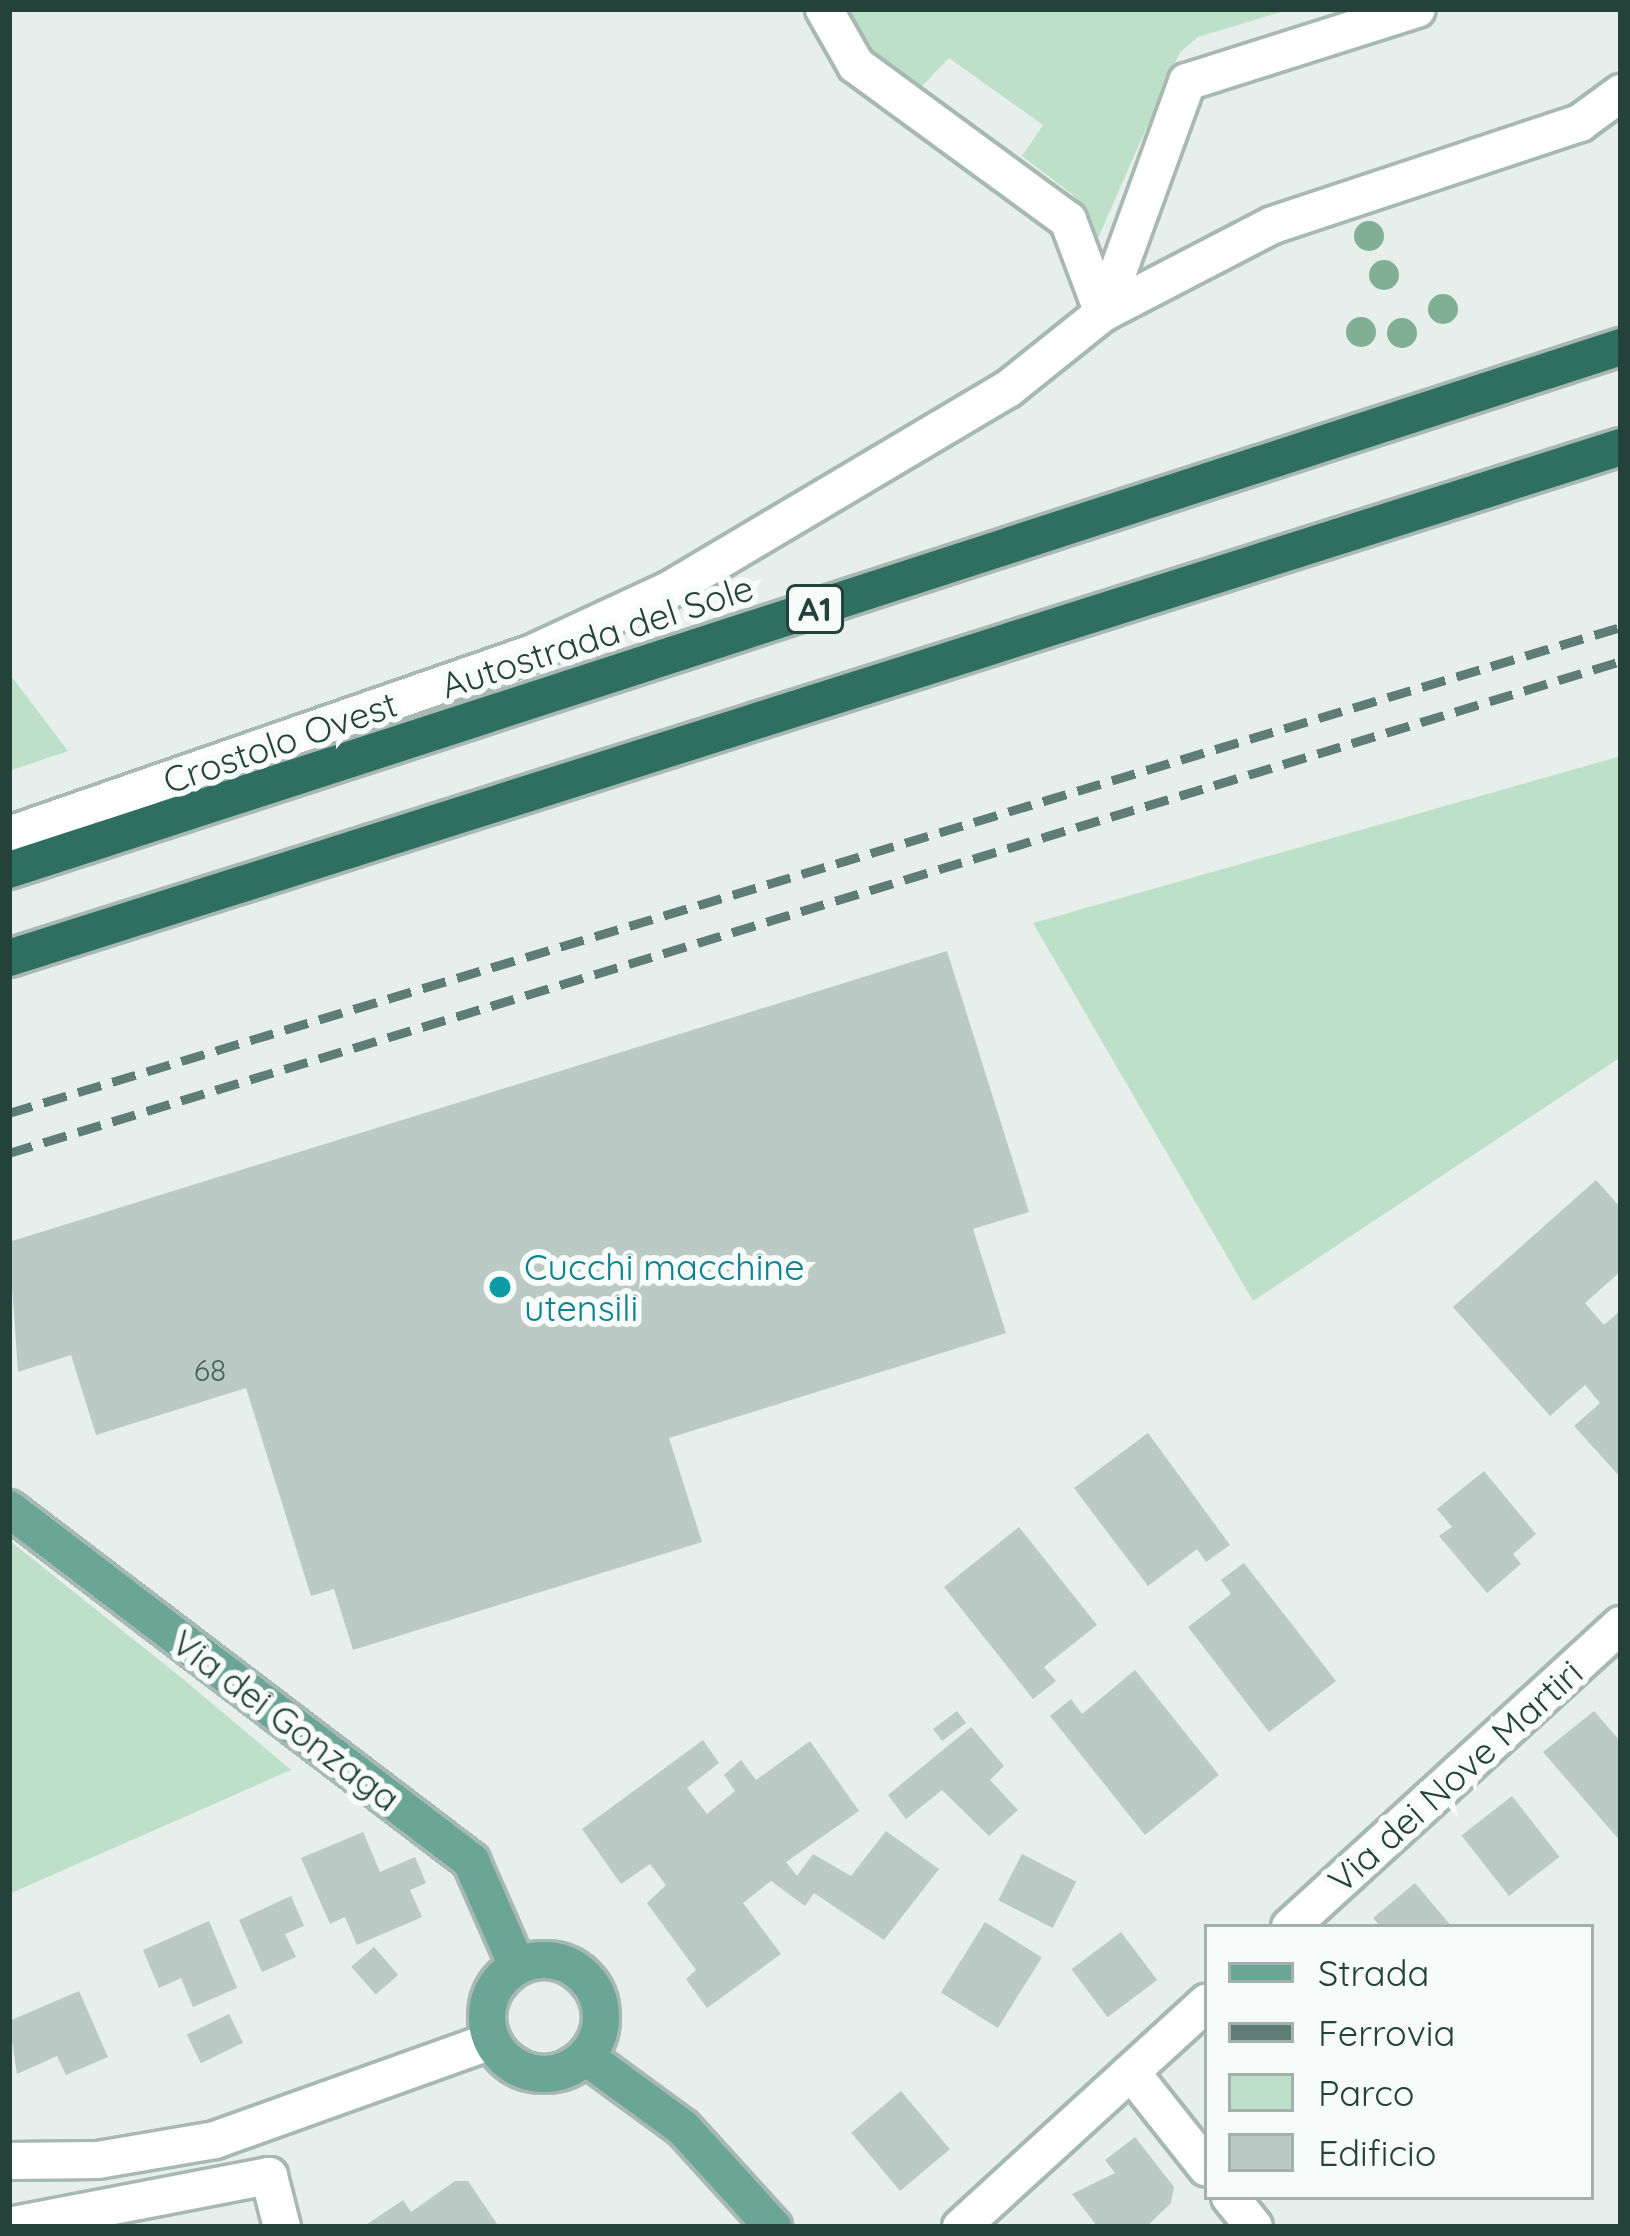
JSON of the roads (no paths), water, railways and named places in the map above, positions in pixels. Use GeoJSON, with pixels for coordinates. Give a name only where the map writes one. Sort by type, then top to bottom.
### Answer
{"type":"FeatureCollection","features":[{"type":"Feature","properties":{"kind":"highway","name":"Autostrada del Sole"},"geometry":{"type":"LineString","coordinates":[[9,870],[1621,347]]}},
{"type":"Feature","properties":{"kind":"highway"},"geometry":{"type":"LineString","coordinates":[[9,958],[1621,447]]}},
{"type":"Feature","properties":{"kind":"main road","name":"Via dei Gonzaga"},"geometry":{"type":"LineString","coordinates":[[9,1509],[471,1861],[518,1966]]}},
{"type":"Feature","properties":{"kind":"main road"},"geometry":{"type":"LineString","coordinates":[[562,1962],[596,1992],[598,2038],[586,2057],[534,2074],[491,2041],[493,1990],[518,1966],[562,1962]]}},
{"type":"Feature","properties":{"kind":"main road"},"geometry":{"type":"LineString","coordinates":[[586,2057],[683,2128],[773,2227]]}},
{"type":"Feature","properties":{"kind":"street"},"geometry":{"type":"LineString","coordinates":[[824,9],[856,64],[1068,220],[1103,313]]}},
{"type":"Feature","properties":{"kind":"street"},"geometry":{"type":"LineString","coordinates":[[1103,313],[1186,82],[1417,9]]}},
{"type":"Feature","properties":{"kind":"street","name":"Crostolo Ovest"},"geometry":{"type":"LineString","coordinates":[[9,836],[600,626],[1008,389],[1103,313],[1273,224],[1580,123],[1621,93]]}},
{"type":"Feature","properties":{"kind":"street","name":"Via dei Nove Martiri"},"geometry":{"type":"LineString","coordinates":[[1293,1924],[1621,1625]]}},
{"type":"Feature","properties":{"kind":"street"},"geometry":{"type":"LineString","coordinates":[[961,2227],[1204,2005]]}},
{"type":"Feature","properties":{"kind":"street"},"geometry":{"type":"LineString","coordinates":[[9,2161],[98,2160],[215,2140],[491,2041]]}},
{"type":"Feature","properties":{"kind":"street"},"geometry":{"type":"LineString","coordinates":[[1131,2072],[1204,2164]]}},
{"type":"Feature","properties":{"kind":"street"},"geometry":{"type":"LineString","coordinates":[[9,2226],[269,2176],[282,2227]]}},
{"type":"Feature","properties":{"kind":"street"},"geometry":{"type":"LineString","coordinates":[[1232,2200],[1254,2227]]}},
{"type":"Feature","properties":{"kind":"railway"},"geometry":{"type":"LineString","coordinates":[[9,1113],[1621,627]]}},
{"type":"Feature","properties":{"kind":"railway"},"geometry":{"type":"LineString","coordinates":[[9,1153],[1621,661]]}},
{"type":"Feature","properties":{"kind":"place","name":"Cucchi macchine utensili"},"geometry":{"type":"Point","coordinates":[500,1287]}}]}
